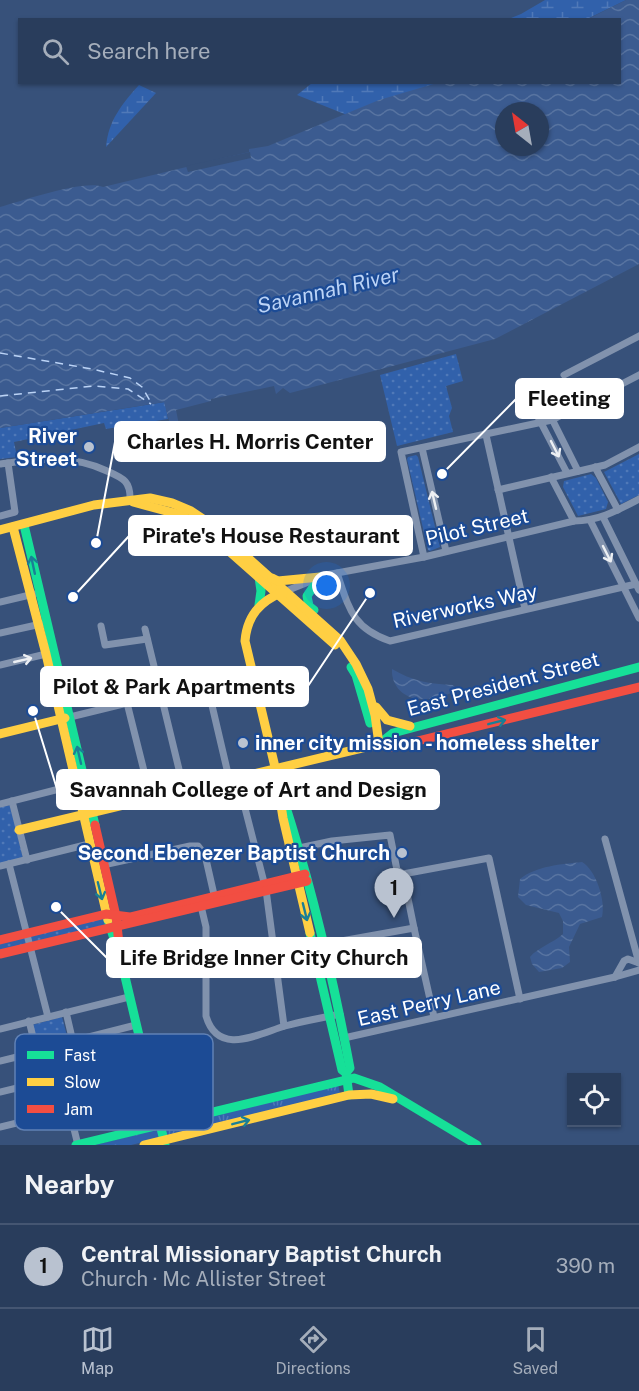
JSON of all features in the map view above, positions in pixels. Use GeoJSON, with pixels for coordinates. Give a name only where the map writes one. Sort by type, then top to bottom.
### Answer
{"type":"FeatureCollection","features":[{"type":"Feature","properties":{"kind":"main road"},"geometry":{"type":"LineString","coordinates":[[0,530],[94,505],[150,498],[172,503],[191,511],[209,523],[272,578],[282,592],[343,654],[357,675],[372,729],[379,744]]}},
{"type":"Feature","properties":{"kind":"main road"},"geometry":{"type":"LineString","coordinates":[[130,501],[187,518],[205,530],[259,577],[282,592],[340,640]]}},
{"type":"Feature","properties":{"kind":"main road"},"geometry":{"type":"LineString","coordinates":[[28,523],[35,594]]}},
{"type":"Feature","properties":{"kind":"main road"},"geometry":{"type":"LineString","coordinates":[[13,527],[35,594],[87,813],[88,844],[112,921],[138,1034]]}},
{"type":"Feature","properties":{"kind":"main road"},"geometry":{"type":"LineString","coordinates":[[259,577],[261,591],[259,605]]}},
{"type":"Feature","properties":{"kind":"main road"},"geometry":{"type":"LineString","coordinates":[[272,578],[278,581],[320,577]]}},
{"type":"Feature","properties":{"kind":"main road"},"geometry":{"type":"LineString","coordinates":[[320,577],[309,591],[307,601],[309,606],[329,624],[353,656],[366,679],[374,705],[379,744]]}},
{"type":"Feature","properties":{"kind":"main road"},"geometry":{"type":"LineString","coordinates":[[282,592],[253,611],[245,628],[245,641],[275,767],[283,818],[302,879],[335,1015],[342,1070],[349,1095]]}},
{"type":"Feature","properties":{"kind":"main road"},"geometry":{"type":"LineString","coordinates":[[42,623],[46,654],[65,718],[75,785],[104,864],[112,921]]}},
{"type":"Feature","properties":{"kind":"main road","name":"East President Street"},"geometry":{"type":"LineString","coordinates":[[379,744],[393,733],[413,727],[639,667]]}},
{"type":"Feature","properties":{"kind":"main road","name":"East President Street"},"geometry":{"type":"LineString","coordinates":[[19,830],[275,767],[379,744],[393,747],[639,687]]}},
{"type":"Feature","properties":{"kind":"main road"},"geometry":{"type":"LineString","coordinates":[[374,705],[387,720],[413,727]]}},
{"type":"Feature","properties":{"kind":"main road"},"geometry":{"type":"LineString","coordinates":[[0,734],[65,718]]}},
{"type":"Feature","properties":{"kind":"main road"},"geometry":{"type":"LineString","coordinates":[[280,793],[290,814],[299,848],[302,879]]}},
{"type":"Feature","properties":{"kind":"main road"},"geometry":{"type":"LineString","coordinates":[[0,954],[112,921],[302,879]]}},
{"type":"Feature","properties":{"kind":"main road"},"geometry":{"type":"LineString","coordinates":[[0,940],[27,933],[201,906],[215,899]]}},
{"type":"Feature","properties":{"kind":"main road"},"geometry":{"type":"LineString","coordinates":[[335,1015],[344,1038],[350,1068],[345,1078]]}},
{"type":"Feature","properties":{"kind":"main road"},"geometry":{"type":"LineString","coordinates":[[213,1112],[345,1078],[360,1079],[373,1083],[477,1145]]}},
{"type":"Feature","properties":{"kind":"main road"},"geometry":{"type":"LineString","coordinates":[[144,1145],[164,1143],[349,1095],[379,1095],[404,1103]]}},
{"type":"Feature","properties":{"kind":"main road"},"geometry":{"type":"LineString","coordinates":[[77,1145],[139,1130]]}},
{"type":"Feature","properties":{"kind":"street"},"geometry":{"type":"LineString","coordinates":[[564,375],[639,336]]}},
{"type":"Feature","properties":{"kind":"street"},"geometry":{"type":"LineString","coordinates":[[424,557],[401,452],[552,420],[639,375]]}},
{"type":"Feature","properties":{"kind":"street"},"geometry":{"type":"LineString","coordinates":[[567,473],[523,388],[534,383],[578,471]]}},
{"type":"Feature","properties":{"kind":"street"},"geometry":{"type":"LineString","coordinates":[[486,435],[525,609]]}},
{"type":"Feature","properties":{"kind":"street"},"geometry":{"type":"LineString","coordinates":[[498,490],[605,465],[639,447]]}},
{"type":"Feature","properties":{"kind":"street"},"geometry":{"type":"LineString","coordinates":[[422,448],[446,551]]}},
{"type":"Feature","properties":{"kind":"street"},"geometry":{"type":"LineString","coordinates":[[0,516],[15,512],[11,486],[4,464],[53,458],[89,464],[113,474],[130,487],[130,501]]}},
{"type":"Feature","properties":{"kind":"street"},"geometry":{"type":"LineString","coordinates":[[595,467],[618,510]]}},
{"type":"Feature","properties":{"kind":"street"},"geometry":{"type":"LineString","coordinates":[[551,477],[574,521]]}},
{"type":"Feature","properties":{"kind":"street","name":"Pilot Street"},"geometry":{"type":"LineString","coordinates":[[282,592],[337,573],[424,557],[574,521],[603,517],[639,499]]}},
{"type":"Feature","properties":{"kind":"street"},"geometry":{"type":"LineString","coordinates":[[603,517],[637,587]]}},
{"type":"Feature","properties":{"kind":"street"},"geometry":{"type":"LineString","coordinates":[[590,520],[639,618]]}},
{"type":"Feature","properties":{"kind":"street","name":"Riverworks Way"},"geometry":{"type":"LineString","coordinates":[[337,573],[357,622],[368,631],[390,641],[624,587],[637,587]]}},
{"type":"Feature","properties":{"kind":"street"},"geometry":{"type":"LineString","coordinates":[[0,602],[35,594]]}},
{"type":"Feature","properties":{"kind":"street"},"geometry":{"type":"LineString","coordinates":[[0,633],[42,623]]}},
{"type":"Feature","properties":{"kind":"street"},"geometry":{"type":"LineString","coordinates":[[101,626],[105,645],[147,639]]}},
{"type":"Feature","properties":{"kind":"street"},"geometry":{"type":"LineString","coordinates":[[145,629],[184,790]]}},
{"type":"Feature","properties":{"kind":"street"},"geometry":{"type":"LineString","coordinates":[[0,665],[46,654]]}},
{"type":"Feature","properties":{"kind":"street"},"geometry":{"type":"LineString","coordinates":[[65,718],[254,672]]}},
{"type":"Feature","properties":{"kind":"street"},"geometry":{"type":"LineString","coordinates":[[207,684],[265,887],[284,1026]]}},
{"type":"Feature","properties":{"kind":"street"},"geometry":{"type":"LineString","coordinates":[[127,703],[145,775]]}},
{"type":"Feature","properties":{"kind":"street"},"geometry":{"type":"LineString","coordinates":[[0,804],[75,785]]}},
{"type":"Feature","properties":{"kind":"street"},"geometry":{"type":"LineString","coordinates":[[12,801],[27,860]]}},
{"type":"Feature","properties":{"kind":"street"},"geometry":{"type":"LineString","coordinates":[[299,848],[332,841],[390,836],[398,870],[403,874],[434,1017]]}},
{"type":"Feature","properties":{"kind":"street"},"geometry":{"type":"LineString","coordinates":[[605,839],[639,963],[628,959],[624,961],[615,977]]}},
{"type":"Feature","properties":{"kind":"street"},"geometry":{"type":"LineString","coordinates":[[0,866],[88,844]]}},
{"type":"Feature","properties":{"kind":"street"},"geometry":{"type":"LineString","coordinates":[[104,864],[198,846],[205,855],[215,899]]}},
{"type":"Feature","properties":{"kind":"street"},"geometry":{"type":"LineString","coordinates":[[403,874],[489,858],[520,999]]}},
{"type":"Feature","properties":{"kind":"street"},"geometry":{"type":"LineString","coordinates":[[9,864],[48,1017]]}},
{"type":"Feature","properties":{"kind":"street"},"geometry":{"type":"LineString","coordinates":[[201,906],[206,927],[206,1016],[213,1031],[220,1036],[234,1040],[335,1015]]}},
{"type":"Feature","properties":{"kind":"street"},"geometry":{"type":"LineString","coordinates":[[318,945],[414,928]]}},
{"type":"Feature","properties":{"kind":"street","name":"East Perry Lane"},"geometry":{"type":"LineString","coordinates":[[344,1038],[530,997],[639,970]]}},
{"type":"Feature","properties":{"kind":"street"},"geometry":{"type":"LineString","coordinates":[[0,1029],[129,997]]}},
{"type":"Feature","properties":{"kind":"street"},"geometry":{"type":"LineString","coordinates":[[66,1012],[71,1034]]}},
{"type":"Feature","properties":{"kind":"street"},"geometry":{"type":"LineString","coordinates":[[29,1021],[32,1034]]}},
{"type":"Feature","properties":{"kind":"street"},"geometry":{"type":"LineString","coordinates":[[101,1034],[136,1025]]}},
{"type":"Feature","properties":{"kind":"street"},"geometry":{"type":"LineString","coordinates":[[0,1060],[15,1057]]}},
{"type":"Feature","properties":{"kind":"street"},"geometry":{"type":"LineString","coordinates":[[0,1092],[15,1088]]}},
{"type":"Feature","properties":{"kind":"street"},"geometry":{"type":"LineString","coordinates":[[0,1127],[15,1123]]}},
{"type":"Feature","properties":{"kind":"street"},"geometry":{"type":"LineString","coordinates":[[74,1130],[77,1145]]}},
{"type":"Feature","properties":{"kind":"green space"},"geometry":{"type":"Polygon","coordinates":[[[545,0],[626,0],[589,18],[511,18],[545,0]]]}},
{"type":"Feature","properties":{"kind":"green space"},"geometry":{"type":"Polygon","coordinates":[[[311,84],[439,84],[352,117],[297,95],[311,84]]]}},
{"type":"Feature","properties":{"kind":"green space"},"geometry":{"type":"Polygon","coordinates":[[[139,85],[156,93],[106,147],[107,138],[117,113],[139,85]]]}},
{"type":"Feature","properties":{"kind":"green space"},"geometry":{"type":"Polygon","coordinates":[[[456,354],[463,381],[446,386],[452,408],[449,416],[453,432],[397,446],[380,375],[456,354]]]}},
{"type":"Feature","properties":{"kind":"green space"},"geometry":{"type":"Polygon","coordinates":[[[165,402],[168,419],[106,429],[104,423],[14,442],[17,457],[0,459],[0,428],[165,402]]]}},
{"type":"Feature","properties":{"kind":"green space"},"geometry":{"type":"Polygon","coordinates":[[[639,454],[639,495],[621,504],[604,472],[639,454]]]}},
{"type":"Feature","properties":{"kind":"green space"},"geometry":{"type":"Polygon","coordinates":[[[416,455],[440,547],[430,551],[407,459],[416,455]]]}},
{"type":"Feature","properties":{"kind":"green space"},"geometry":{"type":"Polygon","coordinates":[[[591,474],[596,478],[608,502],[606,509],[578,516],[563,487],[564,481],[591,474]]]}},
{"type":"Feature","properties":{"kind":"green space"},"geometry":{"type":"Polygon","coordinates":[[[10,805],[23,858],[0,864],[0,807],[10,805]]]}},
{"type":"Feature","properties":{"kind":"green space"},"geometry":{"type":"Polygon","coordinates":[[[102,913],[108,932],[0,958],[0,938],[102,913]]]}},
{"type":"Feature","properties":{"kind":"green space"},"geometry":{"type":"Polygon","coordinates":[[[62,1017],[66,1034],[34,1034],[32,1025],[62,1017]]]}},
{"type":"Feature","properties":{"kind":"green space"},"geometry":{"type":"Polygon","coordinates":[[[338,1084],[340,1094],[213,1125],[213,1115],[338,1084]]]}},
{"type":"Feature","properties":{"kind":"green space"},"geometry":{"type":"Polygon","coordinates":[[[155,1130],[192,1130],[131,1145],[95,1145],[155,1130]]]}},
{"type":"Feature","properties":{"kind":"water","name":"Savannah River"},"geometry":{"type":"Polygon","coordinates":[[[626,0],[639,0],[639,264],[495,339],[290,393],[283,388],[276,394],[274,386],[211,399],[211,401],[176,410],[180,430],[172,432],[164,402],[0,428],[0,207],[68,188],[94,185],[103,187],[268,146],[379,100],[434,84],[621,84],[621,18],[590,18],[626,0]]]}},
{"type":"Feature","properties":{"kind":"water"},"geometry":{"type":"Polygon","coordinates":[[[392,669],[421,681],[453,685],[459,691],[430,699],[413,698],[397,687],[392,676],[392,669]]]}},
{"type":"Feature","properties":{"kind":"water"},"geometry":{"type":"Polygon","coordinates":[[[582,862],[592,872],[599,886],[603,903],[602,917],[580,924],[569,947],[570,962],[562,968],[539,972],[532,964],[530,957],[563,934],[563,921],[559,913],[526,905],[518,897],[520,879],[541,868],[582,862]]]}},
{"type":"Feature","properties":{"kind":"pier"},"geometry":{"type":"Polygon","coordinates":[[[250,152],[251,158],[188,172],[186,166],[250,152]]]}},
{"type":"Feature","properties":{"kind":"ferry route"},"geometry":{"type":"LineString","coordinates":[[0,353],[130,378],[142,387],[152,404]]}},
{"type":"Feature","properties":{"kind":"ferry route"},"geometry":{"type":"LineString","coordinates":[[0,396],[94,386],[128,389],[151,404]]}},
{"type":"Feature","properties":{"kind":"traffic: fast"},"geometry":{"type":"LineString","coordinates":[[24,525],[95,825]]}},
{"type":"Feature","properties":{"kind":"traffic: fast"},"geometry":{"type":"LineString","coordinates":[[259,577],[261,591],[259,605]]}},
{"type":"Feature","properties":{"kind":"traffic: fast"},"geometry":{"type":"LineString","coordinates":[[314,610],[309,606],[307,596],[320,577]]}},
{"type":"Feature","properties":{"kind":"traffic: fast"},"geometry":{"type":"LineString","coordinates":[[351,667],[356,675],[370,723]]}},
{"type":"Feature","properties":{"kind":"traffic: fast"},"geometry":{"type":"LineString","coordinates":[[379,744],[393,733],[639,667]]}},
{"type":"Feature","properties":{"kind":"traffic: fast"},"geometry":{"type":"LineString","coordinates":[[284,801],[313,900],[329,967],[350,1068],[346,1073]]}},
{"type":"Feature","properties":{"kind":"traffic: fast"},"geometry":{"type":"LineString","coordinates":[[108,920],[122,964],[139,1034]]}},
{"type":"Feature","properties":{"kind":"traffic: fast"},"geometry":{"type":"LineString","coordinates":[[310,933],[342,1070],[346,1073],[349,1095]]}},
{"type":"Feature","properties":{"kind":"traffic: fast"},"geometry":{"type":"LineString","coordinates":[[213,1112],[354,1078],[380,1087],[477,1145]]}},
{"type":"Feature","properties":{"kind":"traffic: fast"},"geometry":{"type":"LineString","coordinates":[[76,1145],[138,1130]]}},
{"type":"Feature","properties":{"kind":"traffic: fast"},"geometry":{"type":"LineString","coordinates":[[161,1130],[165,1145]]}},
{"type":"Feature","properties":{"kind":"traffic: slow"},"geometry":{"type":"LineString","coordinates":[[0,530],[94,505],[150,498],[172,503],[191,511],[209,523],[340,640],[356,664],[368,689],[379,744]]}},
{"type":"Feature","properties":{"kind":"traffic: slow"},"geometry":{"type":"LineString","coordinates":[[133,502],[181,515],[205,530],[335,645]]}},
{"type":"Feature","properties":{"kind":"traffic: slow"},"geometry":{"type":"LineString","coordinates":[[13,527],[46,654],[108,920]]}},
{"type":"Feature","properties":{"kind":"traffic: slow"},"geometry":{"type":"LineString","coordinates":[[272,578],[278,581],[320,577]]}},
{"type":"Feature","properties":{"kind":"traffic: slow"},"geometry":{"type":"LineString","coordinates":[[283,592],[268,600],[256,611],[246,632],[245,641],[275,767],[283,818],[310,933]]}},
{"type":"Feature","properties":{"kind":"traffic: slow"},"geometry":{"type":"LineString","coordinates":[[376,707],[387,720],[410,726]]}},
{"type":"Feature","properties":{"kind":"traffic: slow"},"geometry":{"type":"LineString","coordinates":[[0,734],[65,718]]}},
{"type":"Feature","properties":{"kind":"traffic: slow"},"geometry":{"type":"LineString","coordinates":[[19,830],[379,744]]}},
{"type":"Feature","properties":{"kind":"traffic: slow"},"geometry":{"type":"LineString","coordinates":[[213,1128],[349,1095],[371,1094],[393,1099]]}},
{"type":"Feature","properties":{"kind":"traffic: slow"},"geometry":{"type":"LineString","coordinates":[[144,1145],[206,1130]]}},
{"type":"Feature","properties":{"kind":"traffic: jam"},"geometry":{"type":"LineString","coordinates":[[379,744],[393,747],[639,687]]}},
{"type":"Feature","properties":{"kind":"traffic: jam"},"geometry":{"type":"LineString","coordinates":[[95,825],[116,916],[119,944]]}},
{"type":"Feature","properties":{"kind":"traffic: jam"},"geometry":{"type":"LineString","coordinates":[[0,940],[106,914],[130,917],[305,874]]}},
{"type":"Feature","properties":{"kind":"traffic: jam"},"geometry":{"type":"LineString","coordinates":[[0,954],[307,881]]}},
{"type":"Feature","properties":{"kind":"place","name":"River Street"},"geometry":{"type":"Point","coordinates":[89,447]}},
{"type":"Feature","properties":{"kind":"place","name":"Fleeting"},"geometry":{"type":"Point","coordinates":[442,474]}},
{"type":"Feature","properties":{"kind":"place","name":"Charles H. Morris Center"},"geometry":{"type":"Point","coordinates":[96,543]}},
{"type":"Feature","properties":{"kind":"place","name":"Pilot & Park Apartments"},"geometry":{"type":"Point","coordinates":[370,593]}},
{"type":"Feature","properties":{"kind":"place","name":"Pirate's House Restaurant"},"geometry":{"type":"Point","coordinates":[73,597]}},
{"type":"Feature","properties":{"kind":"place","name":"Savannah College of Art and Design"},"geometry":{"type":"Point","coordinates":[33,711]}},
{"type":"Feature","properties":{"kind":"place","name":"inner city mission - homeless shelter"},"geometry":{"type":"Point","coordinates":[243,743]}},
{"type":"Feature","properties":{"kind":"place","name":"Second Ebenezer Baptist Church"},"geometry":{"type":"Point","coordinates":[402,853]}},
{"type":"Feature","properties":{"kind":"place","name":"Life Bridge Inner City Church"},"geometry":{"type":"Point","coordinates":[56,907]}},
{"type":"Feature","properties":{"kind":"place","name":"Central Missionary Baptist Church"},"geometry":{"type":"Point","coordinates":[394,918]}}]}
